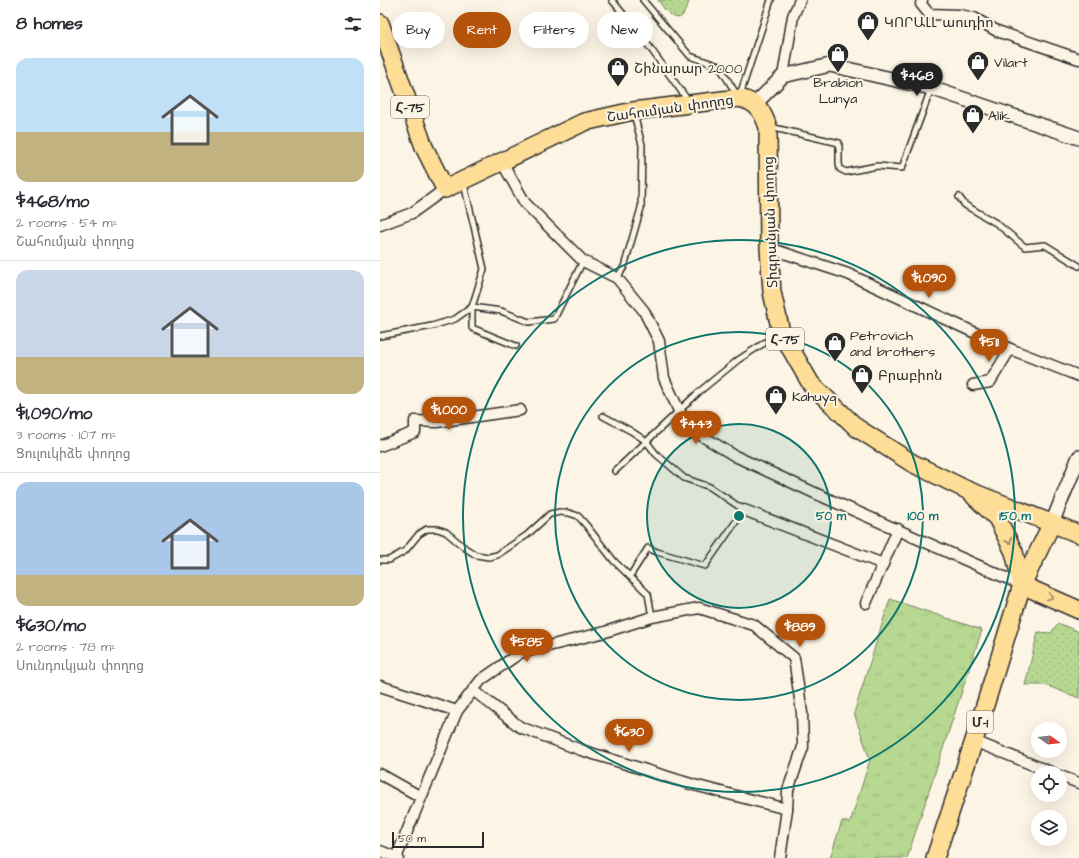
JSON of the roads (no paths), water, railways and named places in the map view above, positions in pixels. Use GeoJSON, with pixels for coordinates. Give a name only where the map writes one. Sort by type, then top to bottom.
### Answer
{"type":"FeatureCollection","features":[{"type":"Feature","properties":{"kind":"highway","name":"Հ-75"},"geometry":{"type":"LineString","coordinates":[[380,23],[424,147],[444,189]]}},
{"type":"Feature","properties":{"kind":"highway","name":"Շահումյան փողոց"},"geometry":{"type":"LineString","coordinates":[[444,189],[584,122],[633,111],[739,98],[755,104]]}},
{"type":"Feature","properties":{"kind":"highway","name":"Տիգրանյան փողոց"},"geometry":{"type":"LineString","coordinates":[[755,104],[763,114],[768,127],[769,248],[772,292],[781,332],[811,384],[857,428],[912,463],[967,490],[1079,534]]}},
{"type":"Feature","properties":{"kind":"highway","name":"Տիգրանյան փողոց"},"geometry":{"type":"LineString","coordinates":[[967,490],[997,518],[1014,552],[1022,585]]}},
{"type":"Feature","properties":{"kind":"highway","name":"Մ-1"},"geometry":{"type":"LineString","coordinates":[[935,858],[974,741],[1022,585],[1052,523]]}},
{"type":"Feature","properties":{"kind":"highway"},"geometry":{"type":"LineString","coordinates":[[1022,585],[1079,610]]}},
{"type":"Feature","properties":{"kind":"street"},"geometry":{"type":"LineString","coordinates":[[800,0],[793,16],[783,76],[830,65],[931,88],[1079,138]]}},
{"type":"Feature","properties":{"kind":"street"},"geometry":{"type":"LineString","coordinates":[[922,0],[921,4],[930,14],[960,15],[974,18],[997,31],[1079,59]]}},
{"type":"Feature","properties":{"kind":"street","name":"Շահումյան փողոց"},"geometry":{"type":"LineString","coordinates":[[755,104],[783,76]]}},
{"type":"Feature","properties":{"kind":"street"},"geometry":{"type":"LineString","coordinates":[[502,162],[525,203],[583,261],[617,278],[644,311],[659,341],[664,378],[679,411],[694,431],[735,456],[1022,585]]}},
{"type":"Feature","properties":{"kind":"street"},"geometry":{"type":"LineString","coordinates":[[380,225],[412,213],[444,189]]}},
{"type":"Feature","properties":{"kind":"street"},"geometry":{"type":"LineString","coordinates":[[769,248],[848,274],[1010,349],[1079,376]]}},
{"type":"Feature","properties":{"kind":"street"},"geometry":{"type":"LineString","coordinates":[[973,385],[990,382],[1010,349]]}},
{"type":"Feature","properties":{"kind":"street"},"geometry":{"type":"LineString","coordinates":[[380,446],[414,432],[415,420],[438,422],[520,410]]}},
{"type":"Feature","properties":{"kind":"street"},"geometry":{"type":"LineString","coordinates":[[1052,523],[1079,457]]}},
{"type":"Feature","properties":{"kind":"street"},"geometry":{"type":"LineString","coordinates":[[744,510],[883,564]]}},
{"type":"Feature","properties":{"kind":"street"},"geometry":{"type":"LineString","coordinates":[[866,603],[898,529]]}},
{"type":"Feature","properties":{"kind":"street"},"geometry":{"type":"LineString","coordinates":[[380,851],[397,858],[457,711],[481,680],[520,653],[605,632],[652,617],[699,608],[754,624],[794,658],[802,713],[803,747],[788,790],[787,809],[780,858]]}},
{"type":"Feature","properties":{"kind":"street"},"geometry":{"type":"LineString","coordinates":[[380,686],[457,711]]}},
{"type":"Feature","properties":{"kind":"street"},"geometry":{"type":"LineString","coordinates":[[473,690],[520,727],[581,750],[671,778],[787,809]]}},
{"type":"Feature","properties":{"kind":"street"},"geometry":{"type":"LineString","coordinates":[[974,741],[1036,766]]}},
{"type":"Feature","properties":{"kind":"street"},"geometry":{"type":"LineString","coordinates":[[380,774],[421,797]]}},
{"type":"Feature","properties":{"kind":"street"},"geometry":{"type":"LineString","coordinates":[[1067,779],[1079,783]]}},
{"type":"Feature","properties":{"kind":"lane"},"geometry":{"type":"LineString","coordinates":[[612,0],[648,45],[690,104]]}},
{"type":"Feature","properties":{"kind":"lane"},"geometry":{"type":"LineString","coordinates":[[643,0],[690,56],[719,66],[739,98]]}},
{"type":"Feature","properties":{"kind":"lane"},"geometry":{"type":"LineString","coordinates":[[739,98],[772,0]]}},
{"type":"Feature","properties":{"kind":"lane"},"geometry":{"type":"LineString","coordinates":[[768,127],[839,143],[840,170],[846,172],[877,166],[902,168],[931,88]]}},
{"type":"Feature","properties":{"kind":"lane"},"geometry":{"type":"LineString","coordinates":[[617,278],[624,267],[641,208],[642,145],[633,111]]}},
{"type":"Feature","properties":{"kind":"lane"},"geometry":{"type":"LineString","coordinates":[[463,181],[484,269],[472,307],[472,328],[516,346]]}},
{"type":"Feature","properties":{"kind":"lane"},"geometry":{"type":"LineString","coordinates":[[959,197],[965,205],[996,223],[1025,247],[1045,245],[1079,266]]}},
{"type":"Feature","properties":{"kind":"lane"},"geometry":{"type":"LineString","coordinates":[[380,336],[432,326],[455,319],[472,307],[501,310],[529,322],[554,319],[583,261]]}},
{"type":"Feature","properties":{"kind":"lane"},"geometry":{"type":"LineString","coordinates":[[615,471],[700,391],[738,360],[781,332]]}},
{"type":"Feature","properties":{"kind":"lane"},"geometry":{"type":"LineString","coordinates":[[603,416],[646,441],[656,454],[684,478],[710,487],[744,510],[705,566],[648,548],[630,576]]}},
{"type":"Feature","properties":{"kind":"lane"},"geometry":{"type":"LineString","coordinates":[[380,560],[389,560],[405,551],[419,534],[427,529],[438,529],[446,532],[476,555],[489,557],[497,555],[527,535],[550,514],[560,512],[578,516],[614,561],[648,594],[652,617]]}},
{"type":"Feature","properties":{"kind":"place","name":"ԿՈՐԱԼԼ աուդիո"},"geometry":{"type":"Point","coordinates":[868,42]}},
{"type":"Feature","properties":{"kind":"place","name":"Brabion Lunya"},"geometry":{"type":"Point","coordinates":[838,74]}},
{"type":"Feature","properties":{"kind":"place","name":"Vilart"},"geometry":{"type":"Point","coordinates":[978,82]}},
{"type":"Feature","properties":{"kind":"place","name":"Շինարար 2000"},"geometry":{"type":"Point","coordinates":[618,88]}},
{"type":"Feature","properties":{"kind":"place","name":"Alik"},"geometry":{"type":"Point","coordinates":[973,134]}},
{"type":"Feature","properties":{"kind":"place","name":"Petrovich and brothers"},"geometry":{"type":"Point","coordinates":[835,362]}},
{"type":"Feature","properties":{"kind":"place","name":"Բրաբիոն"},"geometry":{"type":"Point","coordinates":[862,394]}},
{"type":"Feature","properties":{"kind":"place","name":"Kahuyq"},"geometry":{"type":"Point","coordinates":[776,416]}}]}
